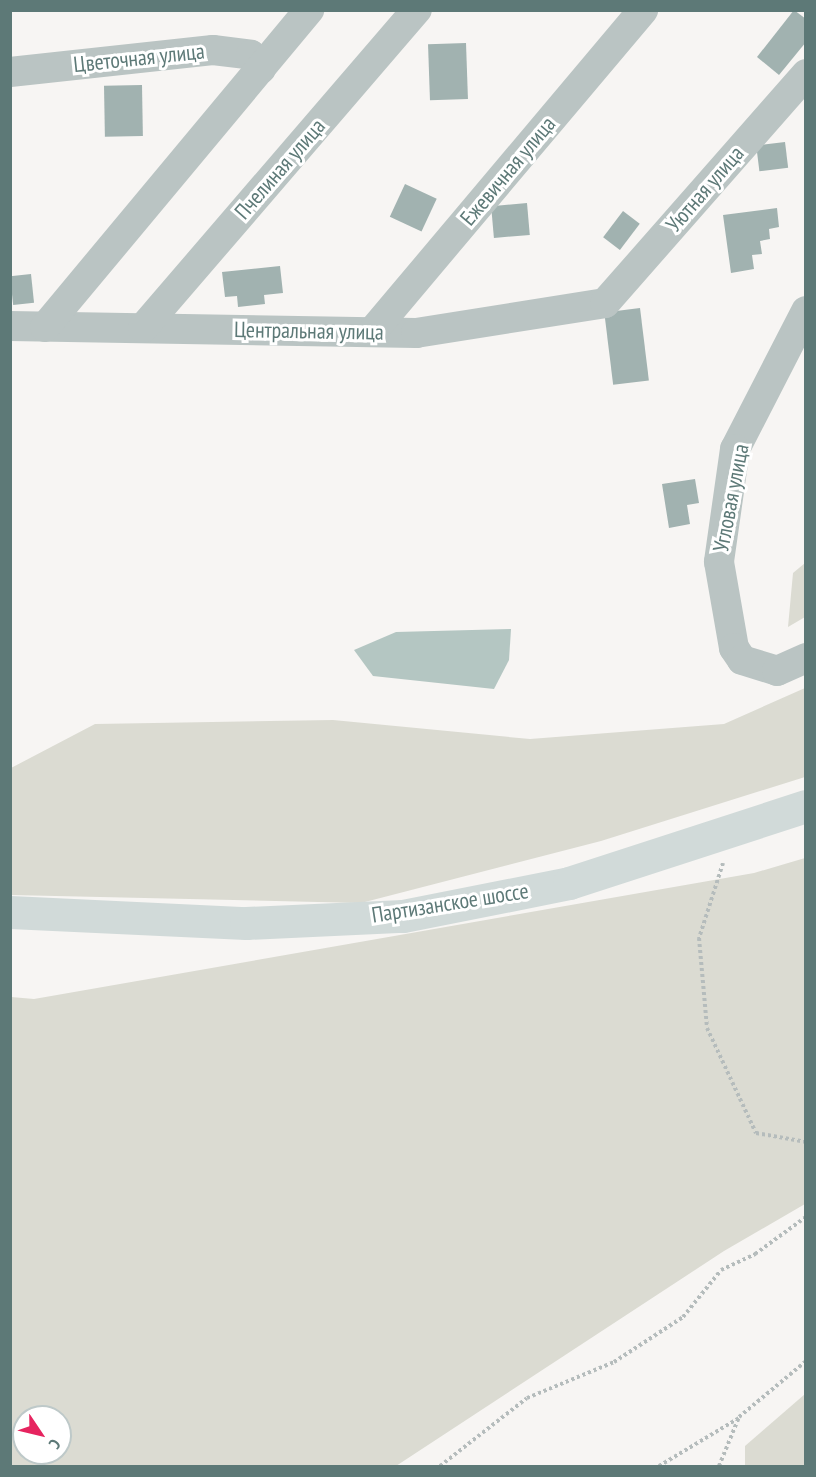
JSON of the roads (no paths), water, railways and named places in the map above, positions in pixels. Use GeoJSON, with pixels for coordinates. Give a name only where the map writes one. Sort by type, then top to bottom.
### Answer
{"type":"FeatureCollection","features":[{"type":"Feature","properties":{"kind":"main road","name":"Партизанское шоссе"},"geometry":{"type":"LineString","coordinates":[[10,912],[246,923],[403,916],[569,883],[806,806]]}},
{"type":"Feature","properties":{"kind":"street"},"geometry":{"type":"LineString","coordinates":[[45,327],[309,10]]}},
{"type":"Feature","properties":{"kind":"street","name":"Пчелиная улица"},"geometry":{"type":"LineString","coordinates":[[142,328],[417,10]]}},
{"type":"Feature","properties":{"kind":"street","name":"Ежевичная улица"},"geometry":{"type":"LineString","coordinates":[[372,332],[643,10]]}},
{"type":"Feature","properties":{"kind":"street","name":"Цветочная улица"},"geometry":{"type":"LineString","coordinates":[[10,72],[213,50],[251,55],[261,69]]}},
{"type":"Feature","properties":{"kind":"street","name":"Уютная улица"},"geometry":{"type":"LineString","coordinates":[[605,303],[806,74]]}},
{"type":"Feature","properties":{"kind":"street","name":"Центральная улица"},"geometry":{"type":"LineString","coordinates":[[10,326],[416,333],[605,303]]}},
{"type":"Feature","properties":{"kind":"street","name":"Угловая улица"},"geometry":{"type":"LineString","coordinates":[[806,311],[735,449],[719,562],[734,648],[742,660],[777,671],[806,658]]}}]}
